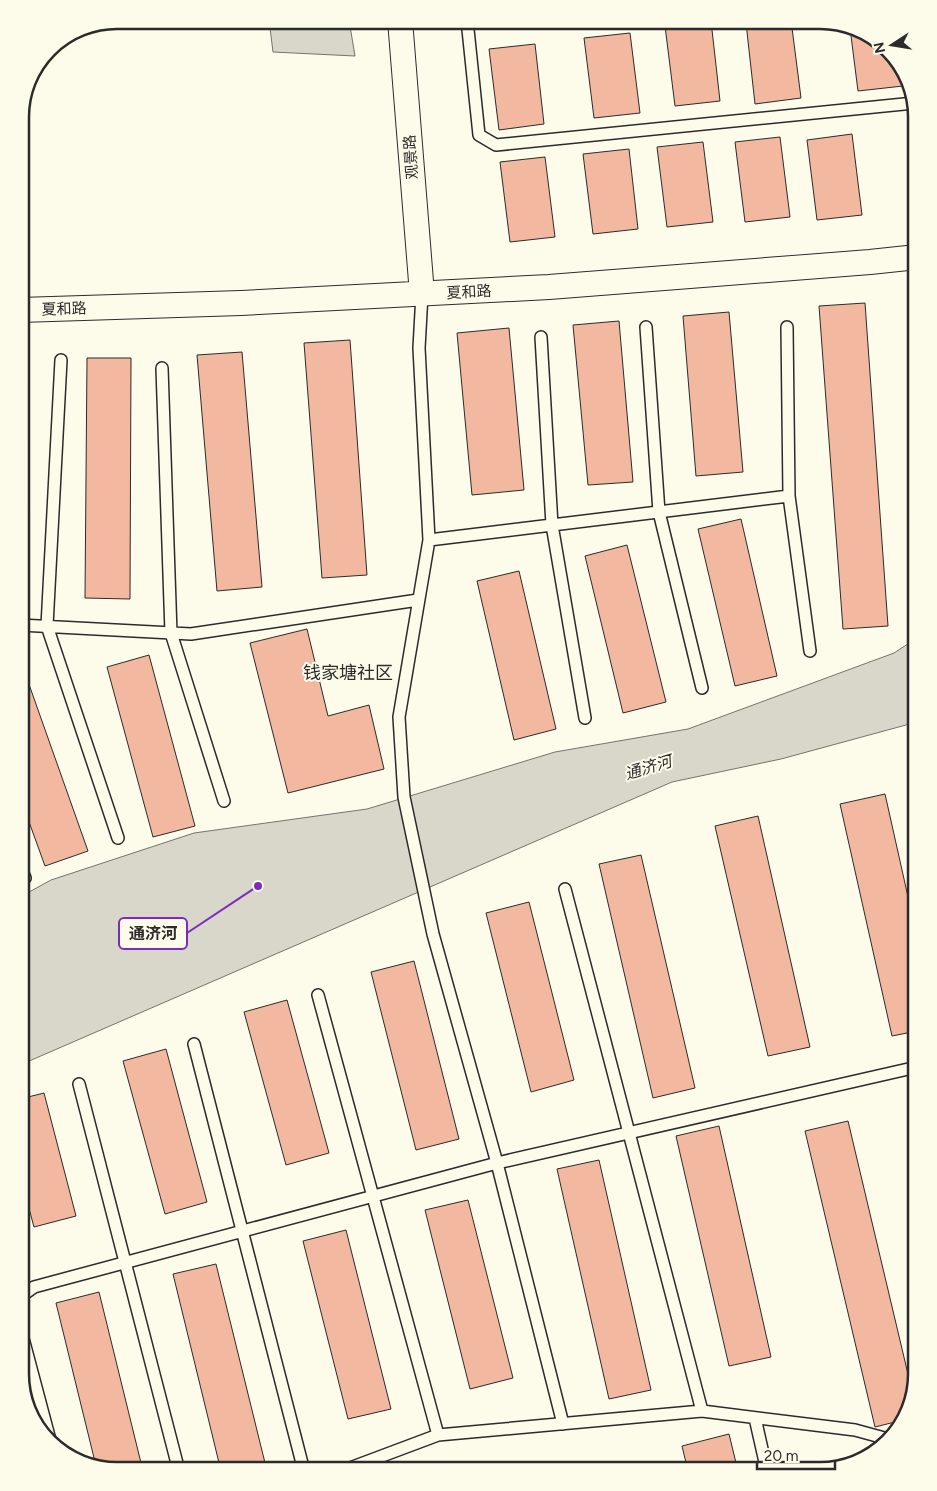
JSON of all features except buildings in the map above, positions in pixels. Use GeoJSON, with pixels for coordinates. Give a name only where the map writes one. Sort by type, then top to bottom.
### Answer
{"type":"FeatureCollection","features":[{"type":"Feature","properties":{"kind":"street","name":"观景路"},"geometry":{"type":"LineString","coordinates":[[401,29],[422,294]]}},
{"type":"Feature","properties":{"kind":"street","name":"夏和路"},"geometry":{"type":"LineString","coordinates":[[29,310],[241,303],[549,287],[908,258]]}},
{"type":"Feature","properties":{"kind":"lane"},"geometry":{"type":"LineString","coordinates":[[468,29],[479,135],[496,145],[907,104]]}},
{"type":"Feature","properties":{"kind":"lane"},"geometry":{"type":"LineString","coordinates":[[422,294],[419,348],[429,540],[399,717],[404,798],[433,934],[496,1164],[563,1424]]}},
{"type":"Feature","properties":{"kind":"lane"},"geometry":{"type":"LineString","coordinates":[[646,326],[659,512],[702,688]]}},
{"type":"Feature","properties":{"kind":"lane"},"geometry":{"type":"LineString","coordinates":[[787,327],[789,496],[810,651]]}},
{"type":"Feature","properties":{"kind":"lane"},"geometry":{"type":"LineString","coordinates":[[541,337],[552,525],[585,718]]}},
{"type":"Feature","properties":{"kind":"lane"},"geometry":{"type":"LineString","coordinates":[[61,360],[46,626],[118,838]]}},
{"type":"Feature","properties":{"kind":"lane"},"geometry":{"type":"LineString","coordinates":[[162,368],[171,633],[224,801]]}},
{"type":"Feature","properties":{"kind":"lane"},"geometry":{"type":"LineString","coordinates":[[429,540],[789,496]]}},
{"type":"Feature","properties":{"kind":"lane"},"geometry":{"type":"LineString","coordinates":[[29,625],[191,634],[418,600]]}},
{"type":"Feature","properties":{"kind":"lane"},"geometry":{"type":"LineString","coordinates":[[565,889],[702,1411]]}},
{"type":"Feature","properties":{"kind":"lane"},"geometry":{"type":"LineString","coordinates":[[318,995],[438,1435]]}},
{"type":"Feature","properties":{"kind":"lane"},"geometry":{"type":"LineString","coordinates":[[194,1044],[302,1462]]}},
{"type":"Feature","properties":{"kind":"lane"},"geometry":{"type":"LineString","coordinates":[[29,1291],[34,1288],[124,1263],[496,1164],[908,1069]]}},
{"type":"Feature","properties":{"kind":"lane"},"geometry":{"type":"LineString","coordinates":[[78,1084],[177,1462]]}},
{"type":"Feature","properties":{"kind":"lane"},"geometry":{"type":"LineString","coordinates":[[29,1361],[46,1426]]}},
{"type":"Feature","properties":{"kind":"lane"},"geometry":{"type":"LineString","coordinates":[[366,1462],[438,1435],[702,1411],[855,1430],[881,1437]]}},
{"type":"Feature","properties":{"kind":"lane"},"geometry":{"type":"LineString","coordinates":[[754,1418],[765,1462]]}},
{"type":"Feature","properties":{"kind":"water"},"geometry":{"type":"Polygon","coordinates":[[[270,29],[350,29],[355,56],[273,52],[270,29]]]}},
{"type":"Feature","properties":{"kind":"water"},"geometry":{"type":"Polygon","coordinates":[[[908,644],[908,724],[781,759],[672,782],[29,1061],[29,892],[51,880],[194,833],[367,809],[555,752],[688,729],[894,653],[908,644]]]}},
{"type":"Feature","properties":{"kind":"place","name":"通济河"},"geometry":{"type":"Point","coordinates":[258,886]}},
{"type":"Feature","properties":{"kind":"district","name":"钱家塘社区"},"geometry":{"type":"Point","coordinates":[348,673]}}]}
